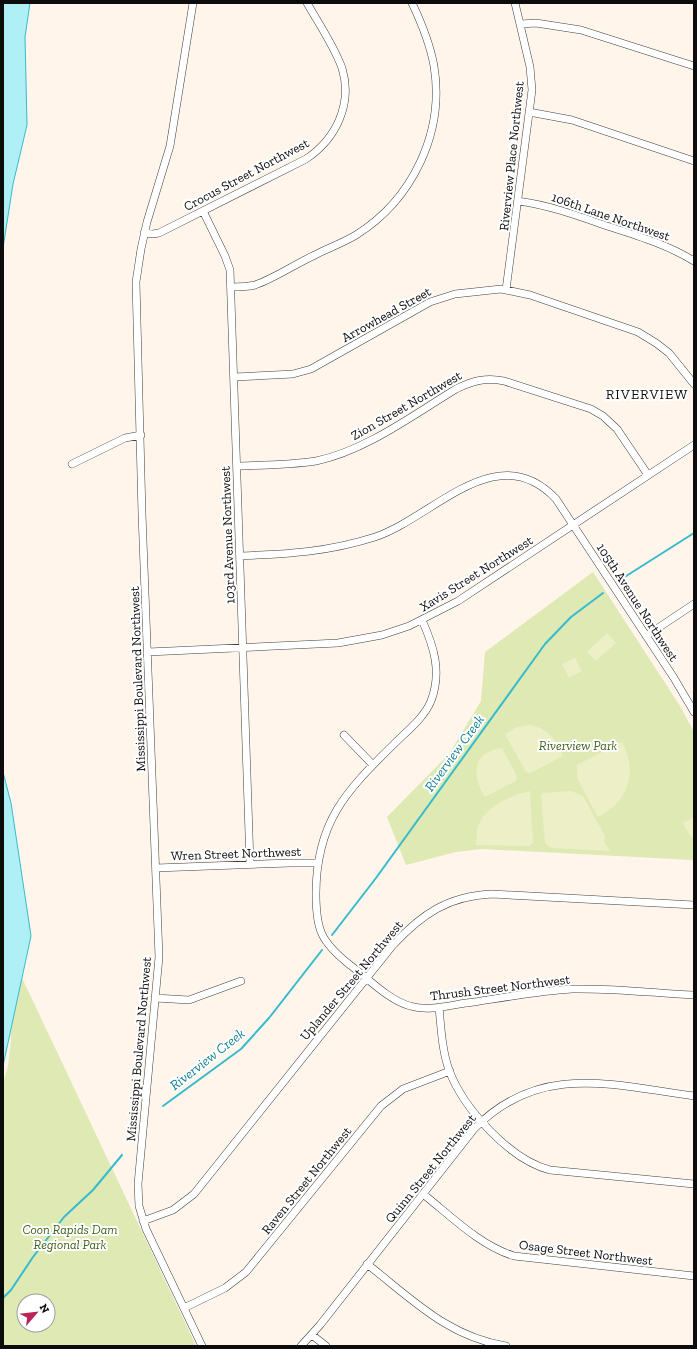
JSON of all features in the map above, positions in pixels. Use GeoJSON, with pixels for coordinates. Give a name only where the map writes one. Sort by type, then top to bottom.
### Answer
{"type":"FeatureCollection","features":[{"type":"Feature","properties":{"kind":"street","name":"Mississippi Boulevard Northwest"},"geometry":{"type":"LineString","coordinates":[[193,3],[170,146],[144,233],[136,282],[159,957],[138,1184],[139,1206],[143,1221],[202,1346]]}},
{"type":"Feature","properties":{"kind":"street","name":"Crocus Street Northwest"},"geometry":{"type":"LineString","coordinates":[[144,233],[153,234],[159,232],[203,211],[306,158],[325,144],[336,127],[344,103],[344,78],[339,61],[307,3]]}},
{"type":"Feature","properties":{"kind":"street"},"geometry":{"type":"LineString","coordinates":[[231,287],[256,284],[355,236],[389,209],[414,176],[425,152],[432,129],[436,88],[430,49],[412,3]]}},
{"type":"Feature","properties":{"kind":"street","name":"Riverview Place Northwest"},"geometry":{"type":"LineString","coordinates":[[506,290],[530,112],[531,73],[515,3]]}},
{"type":"Feature","properties":{"kind":"street"},"geometry":{"type":"LineString","coordinates":[[521,24],[536,23],[581,30],[694,66]]}},
{"type":"Feature","properties":{"kind":"street"},"geometry":{"type":"LineString","coordinates":[[530,112],[572,120],[694,162]]}},
{"type":"Feature","properties":{"kind":"street","name":"106th Lane Northwest"},"geometry":{"type":"LineString","coordinates":[[518,202],[549,207],[673,249],[694,261]]}},
{"type":"Feature","properties":{"kind":"street","name":"103rd Avenue Northwest"},"geometry":{"type":"LineString","coordinates":[[203,211],[228,263],[231,287],[250,864]]}},
{"type":"Feature","properties":{"kind":"street","name":"Arrowhead Street"},"geometry":{"type":"LineString","coordinates":[[234,377],[293,374],[306,371],[325,363],[388,325],[434,300],[469,291],[506,290],[542,298],[638,332],[669,353],[694,384]]}},
{"type":"Feature","properties":{"kind":"street","name":"Zion Street Northwest"},"geometry":{"type":"LineString","coordinates":[[237,466],[299,463],[349,451],[376,438],[456,389],[470,382],[488,379],[504,381],[598,412],[617,430],[648,476]]}},
{"type":"Feature","properties":{"kind":"street"},"geometry":{"type":"LineString","coordinates":[[72,464],[125,438],[141,435]]}},
{"type":"Feature","properties":{"kind":"street","name":"Xavis Street Northwest"},"geometry":{"type":"LineString","coordinates":[[148,652],[324,644],[382,636],[422,620],[458,601],[574,526],[694,445]]}},
{"type":"Feature","properties":{"kind":"street","name":"105th Avenue Northwest"},"geometry":{"type":"LineString","coordinates":[[240,556],[312,552],[341,547],[375,537],[411,520],[475,482],[498,475],[525,477],[541,485],[556,499],[694,712]]}},
{"type":"Feature","properties":{"kind":"street"},"geometry":{"type":"LineString","coordinates":[[646,636],[694,604]]}},
{"type":"Feature","properties":{"kind":"street","name":"Thrush Street Northwest"},"geometry":{"type":"LineString","coordinates":[[422,620],[436,659],[436,680],[431,701],[419,720],[350,789],[338,806],[324,837],[317,863],[316,914],[320,932],[330,948],[366,977],[404,1004],[422,1008],[570,990],[694,995]]}},
{"type":"Feature","properties":{"kind":"street"},"geometry":{"type":"LineString","coordinates":[[344,736],[373,765]]}},
{"type":"Feature","properties":{"kind":"street","name":"Wren Street Northwest"},"geometry":{"type":"LineString","coordinates":[[156,868],[317,863]]}},
{"type":"Feature","properties":{"kind":"street","name":"Uplander Street Northwest"},"geometry":{"type":"LineString","coordinates":[[143,1221],[173,1210],[194,1194],[393,945],[414,924],[440,906],[466,897],[492,894],[694,905]]}},
{"type":"Feature","properties":{"kind":"street"},"geometry":{"type":"LineString","coordinates":[[155,998],[189,1000],[241,981]]}},
{"type":"Feature","properties":{"kind":"street"},"geometry":{"type":"LineString","coordinates":[[439,1007],[444,1049],[450,1071],[459,1090],[482,1121],[522,1158],[541,1168],[694,1184]]}},
{"type":"Feature","properties":{"kind":"street","name":"Raven Street Northwest"},"geometry":{"type":"LineString","coordinates":[[184,1308],[225,1288],[246,1272],[381,1106],[403,1089],[450,1071]]}},
{"type":"Feature","properties":{"kind":"street","name":"Quinn Street Northwest"},"geometry":{"type":"LineString","coordinates":[[301,1346],[312,1335],[482,1121],[499,1107],[545,1086],[565,1083],[595,1083],[694,1096]]}},
{"type":"Feature","properties":{"kind":"street","name":"Osage Street Northwest"},"geometry":{"type":"LineString","coordinates":[[423,1194],[482,1240],[493,1247],[514,1256],[694,1276]]}},
{"type":"Feature","properties":{"kind":"street"},"geometry":{"type":"LineString","coordinates":[[367,1264],[431,1315],[454,1330],[477,1340],[506,1346]]}},
{"type":"Feature","properties":{"kind":"street"},"geometry":{"type":"LineString","coordinates":[[312,1335],[326,1346]]}},
{"type":"Feature","properties":{"kind":"green space","name":"Riverview Park"},"geometry":{"type":"Polygon","coordinates":[[[593,572],[680,706],[694,732],[694,860],[482,849],[456,852],[406,865],[387,817],[449,754],[481,701],[485,652],[593,572]]]}},
{"type":"Feature","properties":{"kind":"green space"},"geometry":{"type":"Polygon","coordinates":[[[607,633],[616,643],[596,661],[587,652],[607,633]]]}},
{"type":"Feature","properties":{"kind":"green space"},"geometry":{"type":"Polygon","coordinates":[[[575,658],[582,671],[569,678],[562,664],[575,658]]]}},
{"type":"Feature","properties":{"kind":"green space"},"geometry":{"type":"Polygon","coordinates":[[[531,725],[543,730],[551,736],[558,745],[563,756],[530,773],[526,772],[505,734],[517,727],[531,725]]]}},
{"type":"Feature","properties":{"kind":"green space"},"geometry":{"type":"Polygon","coordinates":[[[622,742],[627,753],[629,765],[630,775],[628,785],[617,803],[598,817],[577,778],[577,765],[622,742]]]}},
{"type":"Feature","properties":{"kind":"green space"},"geometry":{"type":"Polygon","coordinates":[[[502,748],[517,776],[516,781],[485,797],[480,789],[476,773],[477,766],[480,759],[485,754],[492,750],[502,748]]]}},
{"type":"Feature","properties":{"kind":"green space"},"geometry":{"type":"Polygon","coordinates":[[[530,791],[533,843],[529,846],[476,845],[478,826],[487,812],[500,802],[530,791]]]}},
{"type":"Feature","properties":{"kind":"green space"},"geometry":{"type":"Polygon","coordinates":[[[571,791],[583,796],[606,838],[604,841],[610,851],[551,848],[545,843],[541,795],[544,793],[571,791]]]}},
{"type":"Feature","properties":{"kind":"green space"},"geometry":{"type":"Polygon","coordinates":[[[694,817],[694,835],[691,837],[683,823],[694,817]]]}},
{"type":"Feature","properties":{"kind":"green space","name":"Coon Rapids Dam Regional Park"},"geometry":{"type":"Polygon","coordinates":[[[14,961],[196,1346],[3,1346],[3,1083],[8,1066],[11,1041],[8,995],[14,961]]]}},
{"type":"Feature","properties":{"kind":"water"},"geometry":{"type":"Polygon","coordinates":[[[3,3],[30,3],[25,37],[27,125],[13,184],[3,248],[3,3]]]}},
{"type":"Feature","properties":{"kind":"water"},"geometry":{"type":"Polygon","coordinates":[[[3,772],[11,803],[31,936],[3,1066],[3,772]]]}},
{"type":"Feature","properties":{"kind":"waterway","name":"Riverview Creek"},"geometry":{"type":"LineString","coordinates":[[623,578],[694,533]]}},
{"type":"Feature","properties":{"kind":"waterway","name":"Riverview Creek"},"geometry":{"type":"LineString","coordinates":[[332,935],[376,878],[545,644],[571,617],[603,593]]}},
{"type":"Feature","properties":{"kind":"waterway","name":"Riverview Creek"},"geometry":{"type":"LineString","coordinates":[[163,1106],[241,1049],[269,1018],[322,950]]}},
{"type":"Feature","properties":{"kind":"waterway","name":"Riverview Creek"},"geometry":{"type":"LineString","coordinates":[[3,1298],[11,1290],[33,1257],[64,1217],[93,1190],[122,1155]]}},
{"type":"Feature","properties":{"kind":"district","name":"RIVERVIEW"},"geometry":{"type":"Point","coordinates":[647,394]}}]}
